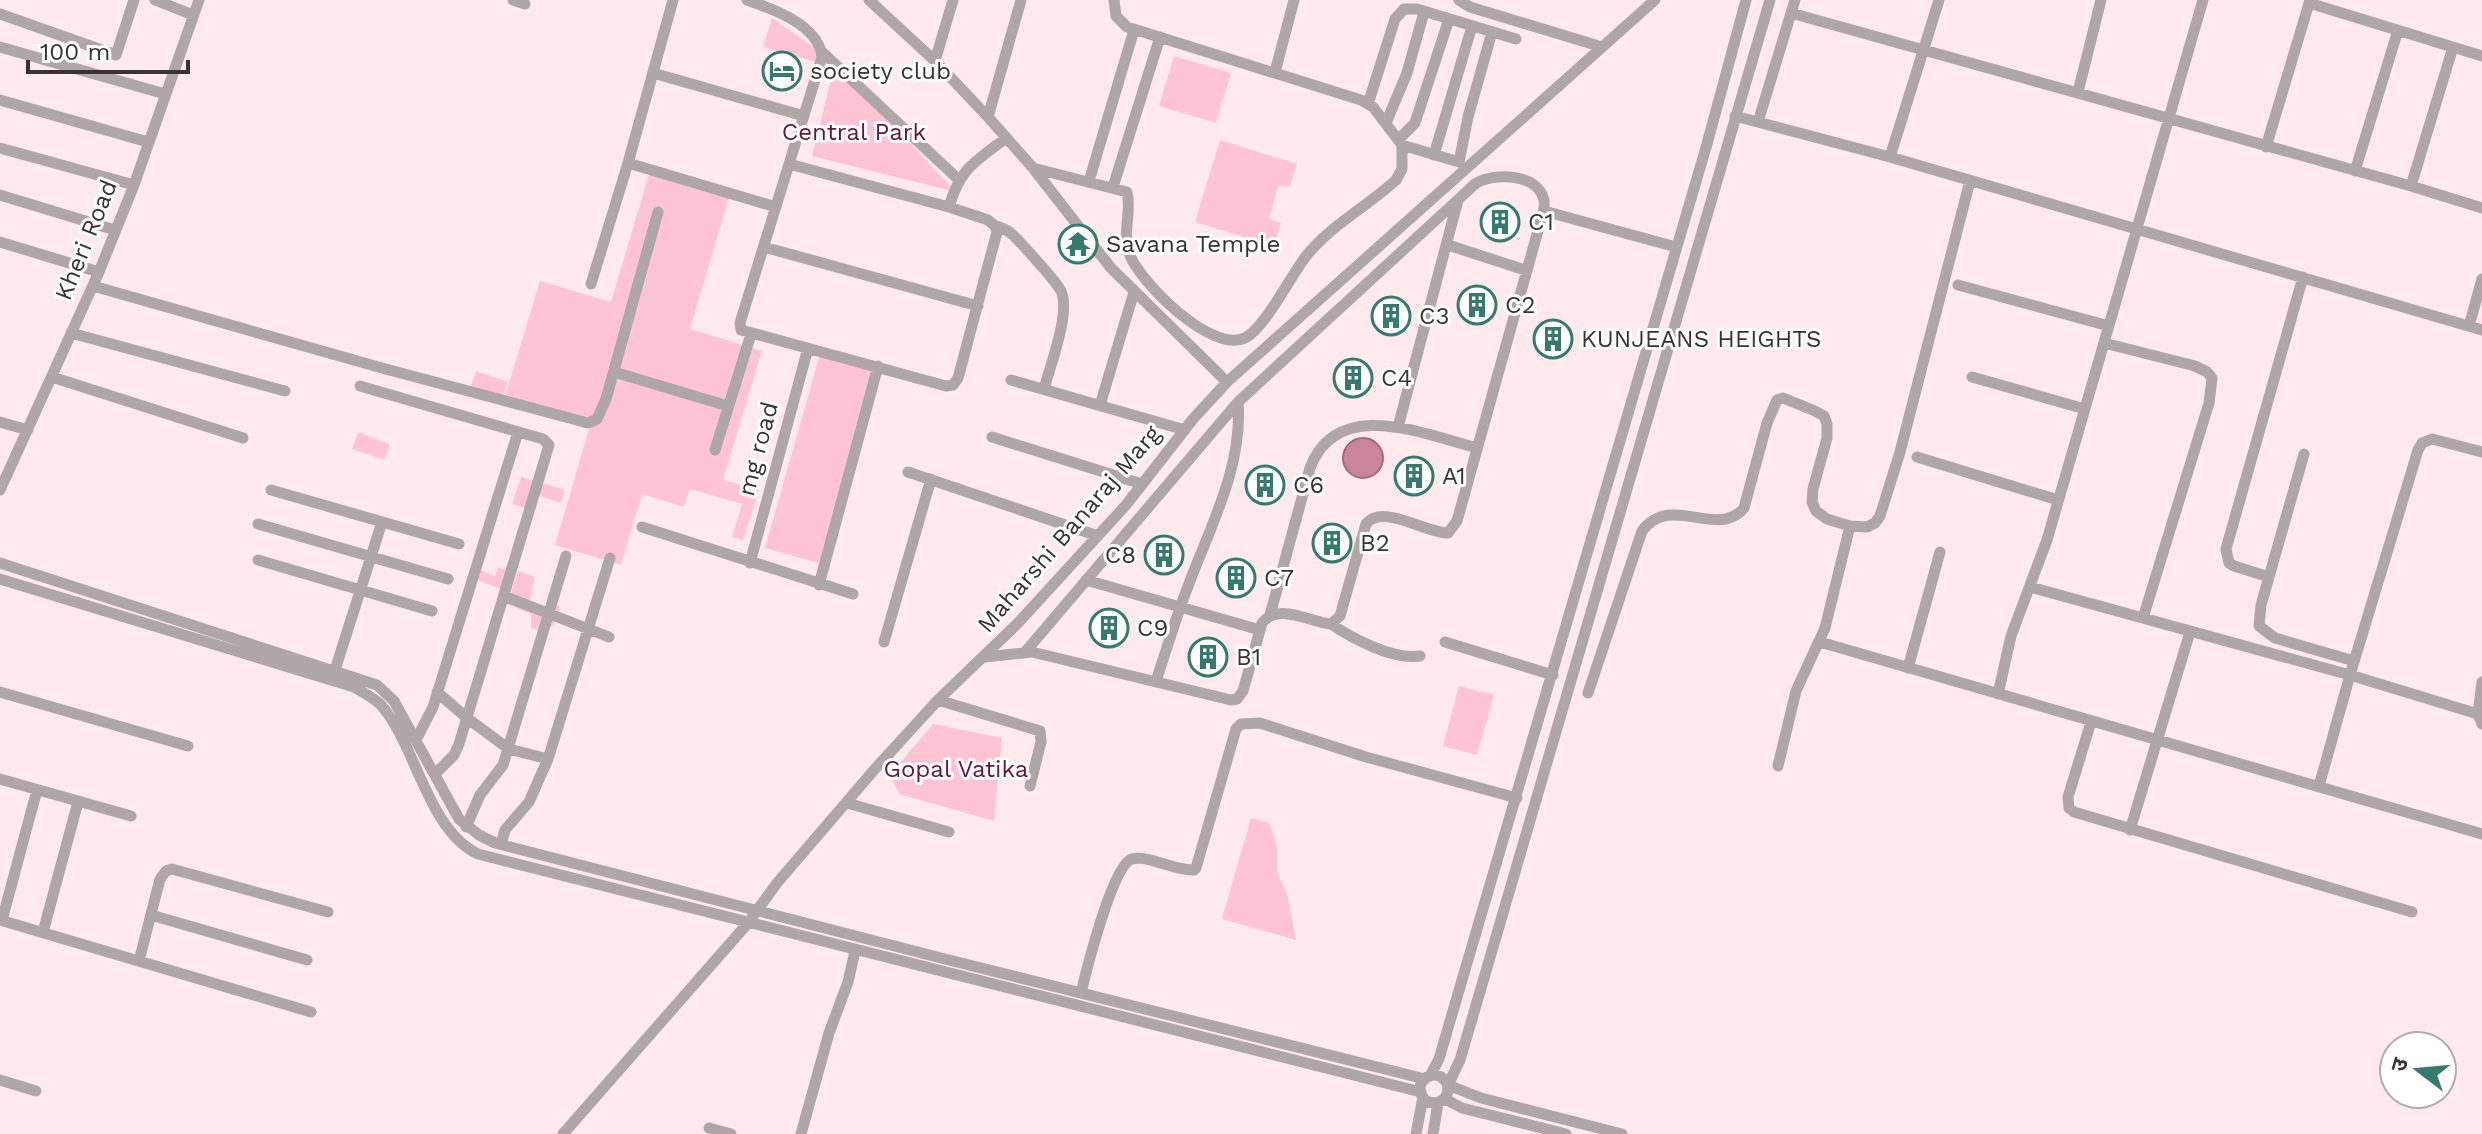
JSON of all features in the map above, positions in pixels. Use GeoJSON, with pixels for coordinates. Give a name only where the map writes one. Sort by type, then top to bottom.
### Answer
{"type":"FeatureCollection","features":[{"type":"Feature","properties":{"kind":"street"},"geometry":{"type":"LineString","coordinates":[[0,14],[116,55],[134,0]]}},
{"type":"Feature","properties":{"kind":"street"},"geometry":{"type":"LineString","coordinates":[[155,0],[193,15]]}},
{"type":"Feature","properties":{"kind":"street","name":"Kheri Road"},"geometry":{"type":"LineString","coordinates":[[0,490],[99,272],[134,185],[199,0]]}},
{"type":"Feature","properties":{"kind":"street"},"geometry":{"type":"LineString","coordinates":[[591,284],[673,0]]}},
{"type":"Feature","properties":{"kind":"street"},"geometry":{"type":"LineString","coordinates":[[747,0],[772,9],[803,28],[821,51],[958,179]]}},
{"type":"Feature","properties":{"kind":"street"},"geometry":{"type":"LineString","coordinates":[[869,0],[935,61],[988,117],[1033,168],[1111,268],[1227,382]]}},
{"type":"Feature","properties":{"kind":"street"},"geometry":{"type":"LineString","coordinates":[[935,61],[953,0]]}},
{"type":"Feature","properties":{"kind":"street"},"geometry":{"type":"LineString","coordinates":[[988,117],[1021,0]]}},
{"type":"Feature","properties":{"kind":"street"},"geometry":{"type":"LineString","coordinates":[[1033,168],[1127,192],[1125,237],[1135,268],[1163,299],[1196,325],[1212,334],[1239,340],[1254,332],[1308,253],[1396,180],[1402,169],[1400,142],[1368,104],[1275,72],[1134,30],[1118,19],[1114,0]]}},
{"type":"Feature","properties":{"kind":"street"},"geometry":{"type":"LineString","coordinates":[[1275,72],[1294,0]]}},
{"type":"Feature","properties":{"kind":"street"},"geometry":{"type":"LineString","coordinates":[[1459,0],[1470,7],[1602,47]]}},
{"type":"Feature","properties":{"kind":"street","name":"Maharshi Banaraj Marg"},"geometry":{"type":"LineString","coordinates":[[563,1134],[748,923],[847,803],[938,700],[986,657],[1098,536],[1227,382],[1655,0]]}},
{"type":"Feature","properties":{"kind":"street"},"geometry":{"type":"LineString","coordinates":[[1416,1134],[1422,1094],[1427,1077],[1439,1059],[1517,798],[1746,0]]}},
{"type":"Feature","properties":{"kind":"street"},"geometry":{"type":"LineString","coordinates":[[1433,1134],[1442,1101],[1460,1060],[1770,0]]}},
{"type":"Feature","properties":{"kind":"street"},"geometry":{"type":"LineString","coordinates":[[1758,122],[1795,0]]}},
{"type":"Feature","properties":{"kind":"street"},"geometry":{"type":"LineString","coordinates":[[1890,157],[1939,0]]}},
{"type":"Feature","properties":{"kind":"street"},"geometry":{"type":"LineString","coordinates":[[2078,92],[2101,0]]}},
{"type":"Feature","properties":{"kind":"street"},"geometry":{"type":"LineString","coordinates":[[1998,694],[2011,636],[2058,500],[2203,0]]}},
{"type":"Feature","properties":{"kind":"street"},"geometry":{"type":"LineString","coordinates":[[2266,147],[2310,2],[2482,56]]}},
{"type":"Feature","properties":{"kind":"street"},"geometry":{"type":"LineString","coordinates":[[1368,104],[1395,19],[1404,9],[1516,39]]}},
{"type":"Feature","properties":{"kind":"street"},"geometry":{"type":"LineString","coordinates":[[1386,123],[1404,83],[1424,12]]}},
{"type":"Feature","properties":{"kind":"street"},"geometry":{"type":"LineString","coordinates":[[1791,13],[2169,117],[2482,208]]}},
{"type":"Feature","properties":{"kind":"street"},"geometry":{"type":"LineString","coordinates":[[1400,142],[1415,123],[1449,19]]}},
{"type":"Feature","properties":{"kind":"street"},"geometry":{"type":"LineString","coordinates":[[1434,155],[1472,26]]}},
{"type":"Feature","properties":{"kind":"street"},"geometry":{"type":"LineString","coordinates":[[1089,181],[1134,30]]}},
{"type":"Feature","properties":{"kind":"street"},"geometry":{"type":"LineString","coordinates":[[2355,171],[2398,30]]}},
{"type":"Feature","properties":{"kind":"street"},"geometry":{"type":"LineString","coordinates":[[1400,142],[1459,162],[1492,32]]}},
{"type":"Feature","properties":{"kind":"street"},"geometry":{"type":"LineString","coordinates":[[1113,187],[1160,37]]}},
{"type":"Feature","properties":{"kind":"street"},"geometry":{"type":"LineString","coordinates":[[0,47],[165,94]]}},
{"type":"Feature","properties":{"kind":"street"},"geometry":{"type":"LineString","coordinates":[[2411,186],[2453,47]]}},
{"type":"Feature","properties":{"kind":"street"},"geometry":{"type":"LineString","coordinates":[[821,51],[820,65],[740,323],[741,330],[946,386],[953,385],[958,378],[978,306],[997,232],[995,226]]}},
{"type":"Feature","properties":{"kind":"street"},"geometry":{"type":"LineString","coordinates":[[653,73],[804,116]]}},
{"type":"Feature","properties":{"kind":"street"},"geometry":{"type":"LineString","coordinates":[[0,100],[148,142]]}},
{"type":"Feature","properties":{"kind":"street"},"geometry":{"type":"LineString","coordinates":[[1735,116],[1890,157],[2482,330]]}},
{"type":"Feature","properties":{"kind":"street"},"geometry":{"type":"LineString","coordinates":[[949,207],[958,179],[965,170],[1006,138]]}},
{"type":"Feature","properties":{"kind":"street"},"geometry":{"type":"LineString","coordinates":[[0,148],[134,185]]}},
{"type":"Feature","properties":{"kind":"street"},"geometry":{"type":"LineString","coordinates":[[628,163],[776,207]]}},
{"type":"Feature","properties":{"kind":"street"},"geometry":{"type":"LineString","coordinates":[[789,164],[949,207],[988,220],[1017,239],[1053,280],[1063,297],[1062,320],[1044,389]]}},
{"type":"Feature","properties":{"kind":"street"},"geometry":{"type":"LineString","coordinates":[[1026,651],[1238,402],[1483,179],[1505,175],[1528,183],[1539,190],[1544,211],[1457,521],[1448,533],[1439,533],[1384,515],[1371,518],[1366,524],[1344,609],[1336,622],[1331,624]]}},
{"type":"Feature","properties":{"kind":"street"},"geometry":{"type":"LineString","coordinates":[[1588,693],[1642,531],[1650,520],[1659,515],[1737,517],[1744,508],[1767,423],[1777,400],[1783,398],[1797,402],[1824,416],[1827,424],[1827,438],[1813,489],[1812,502],[1816,511],[1827,519],[1850,526],[1867,527],[1880,516],[1900,452],[1970,181]]}},
{"type":"Feature","properties":{"kind":"street"},"geometry":{"type":"LineString","coordinates":[[0,195],[115,230]]}},
{"type":"Feature","properties":{"kind":"street"},"geometry":{"type":"LineString","coordinates":[[1398,427],[1458,200]]}},
{"type":"Feature","properties":{"kind":"street"},"geometry":{"type":"LineString","coordinates":[[1544,211],[1676,247]]}},
{"type":"Feature","properties":{"kind":"street"},"geometry":{"type":"LineString","coordinates":[[93,286],[588,423],[600,415],[658,212]]}},
{"type":"Feature","properties":{"kind":"street"},"geometry":{"type":"LineString","coordinates":[[0,242],[99,272]]}},
{"type":"Feature","properties":{"kind":"street"},"geometry":{"type":"LineString","coordinates":[[1448,245],[1525,270]]}},
{"type":"Feature","properties":{"kind":"street"},"geometry":{"type":"LineString","coordinates":[[764,247],[978,306]]}},
{"type":"Feature","properties":{"kind":"street"},"geometry":{"type":"LineString","coordinates":[[2269,577],[2234,566],[2226,556],[2226,549],[2303,277]]}},
{"type":"Feature","properties":{"kind":"street"},"geometry":{"type":"LineString","coordinates":[[2469,326],[2482,279]]}},
{"type":"Feature","properties":{"kind":"street"},"geometry":{"type":"LineString","coordinates":[[1958,285],[2109,326]]}},
{"type":"Feature","properties":{"kind":"street"},"geometry":{"type":"LineString","coordinates":[[1100,405],[1134,292]]}},
{"type":"Feature","properties":{"kind":"street"},"geometry":{"type":"LineString","coordinates":[[71,333],[285,391]]}},
{"type":"Feature","properties":{"kind":"street"},"geometry":{"type":"LineString","coordinates":[[715,450],[751,334]]}},
{"type":"Feature","properties":{"kind":"street"},"geometry":{"type":"LineString","coordinates":[[2104,343],[2195,366],[2212,378],[2209,403],[2143,618]]}},
{"type":"Feature","properties":{"kind":"street","name":"mg road"},"geometry":{"type":"LineString","coordinates":[[750,563],[808,348]]}},
{"type":"Feature","properties":{"kind":"street"},"geometry":{"type":"LineString","coordinates":[[819,585],[878,366]]}},
{"type":"Feature","properties":{"kind":"street"},"geometry":{"type":"LineString","coordinates":[[614,372],[728,406]]}},
{"type":"Feature","properties":{"kind":"street"},"geometry":{"type":"LineString","coordinates":[[52,377],[243,438]]}},
{"type":"Feature","properties":{"kind":"street"},"geometry":{"type":"LineString","coordinates":[[1972,377],[2085,409]]}},
{"type":"Feature","properties":{"kind":"street"},"geometry":{"type":"LineString","coordinates":[[1011,380],[1185,430]]}},
{"type":"Feature","properties":{"kind":"street"},"geometry":{"type":"LineString","coordinates":[[360,386],[543,439],[549,445],[467,718],[454,755],[435,774]]}},
{"type":"Feature","properties":{"kind":"street"},"geometry":{"type":"LineString","coordinates":[[1156,681],[1233,466],[1240,423],[1238,402]]}},
{"type":"Feature","properties":{"kind":"street"},"geometry":{"type":"LineString","coordinates":[[0,422],[28,430]]}},
{"type":"Feature","properties":{"kind":"street"},"geometry":{"type":"LineString","coordinates":[[986,657],[1026,651],[1237,699],[1243,691],[1262,623],[1270,615],[1310,468],[1319,449],[1330,437],[1346,429],[1376,425],[1398,427],[1477,448]]}},
{"type":"Feature","properties":{"kind":"street"},"geometry":{"type":"LineString","coordinates":[[416,740],[433,707],[518,432]]}},
{"type":"Feature","properties":{"kind":"street"},"geometry":{"type":"LineString","coordinates":[[992,437],[1142,484]]}},
{"type":"Feature","properties":{"kind":"street"},"geometry":{"type":"LineString","coordinates":[[2319,786],[2354,661],[2422,443],[2432,439],[2482,452]]}},
{"type":"Feature","properties":{"kind":"street"},"geometry":{"type":"LineString","coordinates":[[2304,454],[2258,617],[2259,626],[2275,638],[2354,661]]}},
{"type":"Feature","properties":{"kind":"street"},"geometry":{"type":"LineString","coordinates":[[1917,457],[2058,500]]}},
{"type":"Feature","properties":{"kind":"street"},"geometry":{"type":"LineString","coordinates":[[908,472],[1098,536]]}},
{"type":"Feature","properties":{"kind":"street"},"geometry":{"type":"LineString","coordinates":[[884,642],[931,479]]}},
{"type":"Feature","properties":{"kind":"street"},"geometry":{"type":"LineString","coordinates":[[271,490],[459,544]]}},
{"type":"Feature","properties":{"kind":"street"},"geometry":{"type":"LineString","coordinates":[[335,670],[382,522]]}},
{"type":"Feature","properties":{"kind":"street"},"geometry":{"type":"LineString","coordinates":[[258,524],[448,579]]}},
{"type":"Feature","properties":{"kind":"street"},"geometry":{"type":"LineString","coordinates":[[1778,766],[1796,691],[1820,642],[1850,526]]}},
{"type":"Feature","properties":{"kind":"street"},"geometry":{"type":"LineString","coordinates":[[642,527],[853,594]]}},
{"type":"Feature","properties":{"kind":"street"},"geometry":{"type":"LineString","coordinates":[[1908,668],[1940,552]]}},
{"type":"Feature","properties":{"kind":"street"},"geometry":{"type":"LineString","coordinates":[[466,827],[480,795],[503,765],[509,749],[566,556]]}},
{"type":"Feature","properties":{"kind":"street"},"geometry":{"type":"LineString","coordinates":[[501,844],[505,830],[529,802],[548,759],[610,558]]}},
{"type":"Feature","properties":{"kind":"street"},"geometry":{"type":"LineString","coordinates":[[258,560],[432,611]]}},
{"type":"Feature","properties":{"kind":"street"},"geometry":{"type":"LineString","coordinates":[[0,563],[365,679],[387,692],[459,819],[479,835],[501,844],[1081,993],[1427,1077],[1441,1076],[1448,1085],[1481,1098],[1622,1134]]}},
{"type":"Feature","properties":{"kind":"street"},"geometry":{"type":"LineString","coordinates":[[0,579],[354,687],[365,693],[386,712],[450,833],[467,849],[478,854],[1422,1094],[1429,1102],[1442,1101],[1566,1134]]}},
{"type":"Feature","properties":{"kind":"street"},"geometry":{"type":"LineString","coordinates":[[1086,580],[1260,630]]}},
{"type":"Feature","properties":{"kind":"street"},"geometry":{"type":"LineString","coordinates":[[2030,587],[2350,675],[2480,719],[2482,682]]}},
{"type":"Feature","properties":{"kind":"street"},"geometry":{"type":"LineString","coordinates":[[504,596],[609,637]]}},
{"type":"Feature","properties":{"kind":"street"},"geometry":{"type":"LineString","coordinates":[[1270,615],[1280,613],[1331,624],[1361,642],[1404,656],[1420,656]]}},
{"type":"Feature","properties":{"kind":"street"},"geometry":{"type":"LineString","coordinates":[[2130,830],[2190,632]]}},
{"type":"Feature","properties":{"kind":"street"},"geometry":{"type":"LineString","coordinates":[[1445,642],[1553,675]]}},
{"type":"Feature","properties":{"kind":"street"},"geometry":{"type":"LineString","coordinates":[[1820,642],[2482,834]]}},
{"type":"Feature","properties":{"kind":"street"},"geometry":{"type":"LineString","coordinates":[[0,692],[188,746]]}},
{"type":"Feature","properties":{"kind":"street"},"geometry":{"type":"LineString","coordinates":[[437,692],[509,749],[548,759]]}},
{"type":"Feature","properties":{"kind":"street"},"geometry":{"type":"LineString","coordinates":[[938,700],[1040,731],[1041,742],[1030,786]]}},
{"type":"Feature","properties":{"kind":"street"},"geometry":{"type":"LineString","coordinates":[[2091,722],[2068,797],[2069,808],[2081,816],[2412,912]]}},
{"type":"Feature","properties":{"kind":"street"},"geometry":{"type":"LineString","coordinates":[[1081,993],[1107,904],[1126,862],[1135,859],[1180,870],[1196,868],[1236,729],[1241,724],[1260,723],[1366,757],[1517,798]]}},
{"type":"Feature","properties":{"kind":"street"},"geometry":{"type":"LineString","coordinates":[[0,779],[131,816]]}},
{"type":"Feature","properties":{"kind":"street"},"geometry":{"type":"LineString","coordinates":[[37,790],[1,920],[311,1012]]}},
{"type":"Feature","properties":{"kind":"street"},"geometry":{"type":"LineString","coordinates":[[43,932],[78,802]]}},
{"type":"Feature","properties":{"kind":"street"},"geometry":{"type":"LineString","coordinates":[[847,803],[949,832]]}},
{"type":"Feature","properties":{"kind":"street"},"geometry":{"type":"LineString","coordinates":[[139,961],[162,874],[172,869],[328,912]]}},
{"type":"Feature","properties":{"kind":"street"},"geometry":{"type":"LineString","coordinates":[[151,915],[307,960]]}},
{"type":"Feature","properties":{"kind":"street"},"geometry":{"type":"LineString","coordinates":[[801,1134],[855,951]]}},
{"type":"Feature","properties":{"kind":"street"},"geometry":{"type":"LineString","coordinates":[[0,1080],[36,1091]]}},
{"type":"Feature","properties":{"kind":"street"},"geometry":{"type":"LineString","coordinates":[[709,1128],[731,1134]]}},
{"type":"Feature","properties":{"kind":"green space"},"geometry":{"type":"Polygon","coordinates":[[[772,18],[819,51],[816,62],[763,47],[772,18]]]}},
{"type":"Feature","properties":{"kind":"green space"},"geometry":{"type":"Polygon","coordinates":[[[1174,56],[1231,73],[1216,123],[1159,106],[1174,56]]]}},
{"type":"Feature","properties":{"kind":"green space","name":"Central Park"},"geometry":{"type":"Polygon","coordinates":[[[835,64],[956,192],[812,156],[835,64]]]}},
{"type":"Feature","properties":{"kind":"green space"},"geometry":{"type":"Polygon","coordinates":[[[1220,140],[1297,164],[1290,186],[1278,187],[1269,219],[1281,223],[1274,246],[1195,222],[1220,140]]]}},
{"type":"Feature","properties":{"kind":"green space"},"geometry":{"type":"Polygon","coordinates":[[[649,174],[729,198],[690,329],[762,351],[723,480],[759,490],[743,540],[732,537],[742,504],[690,489],[684,507],[642,494],[621,565],[555,545],[589,429],[503,403],[540,281],[611,302],[649,174]]]}},
{"type":"Feature","properties":{"kind":"green space"},"geometry":{"type":"Polygon","coordinates":[[[820,354],[876,370],[822,564],[765,548],[820,354]]]}},
{"type":"Feature","properties":{"kind":"green space"},"geometry":{"type":"Polygon","coordinates":[[[476,371],[508,382],[503,396],[471,386],[476,371]]]}},
{"type":"Feature","properties":{"kind":"green space"},"geometry":{"type":"Polygon","coordinates":[[[358,432],[390,444],[384,460],[352,449],[358,432]]]}},
{"type":"Feature","properties":{"kind":"green space"},"geometry":{"type":"Polygon","coordinates":[[[521,477],[541,483],[532,510],[512,504],[521,477]]]}},
{"type":"Feature","properties":{"kind":"green space"},"geometry":{"type":"Polygon","coordinates":[[[543,483],[565,490],[561,503],[539,496],[543,483]]]}},
{"type":"Feature","properties":{"kind":"green space"},"geometry":{"type":"Polygon","coordinates":[[[498,567],[514,573],[507,591],[471,578],[475,568],[495,576],[498,567]]]}},
{"type":"Feature","properties":{"kind":"green space"},"geometry":{"type":"Polygon","coordinates":[[[518,571],[535,577],[528,608],[548,619],[553,605],[560,607],[553,626],[540,631],[531,628],[531,614],[507,604],[518,571]]]}},
{"type":"Feature","properties":{"kind":"green space"},"geometry":{"type":"Polygon","coordinates":[[[1459,686],[1494,695],[1477,755],[1443,746],[1459,686]]]}},
{"type":"Feature","properties":{"kind":"green space","name":"Gopal Vatika"},"geometry":{"type":"Polygon","coordinates":[[[933,724],[1002,738],[994,821],[899,794],[890,775],[933,724]]]}},
{"type":"Feature","properties":{"kind":"green space"},"geometry":{"type":"Polygon","coordinates":[[[1251,818],[1269,823],[1277,846],[1277,872],[1288,897],[1296,940],[1222,919],[1251,818]]]}},
{"type":"Feature","properties":{"kind":"shaded area"},"geometry":{"type":"Polygon","coordinates":[[[1363,438],[1377,444],[1383,458],[1377,472],[1363,478],[1349,472],[1343,458],[1349,444],[1363,438]]]}},
{"type":"Feature","properties":{"kind":"place","name":"society club"},"geometry":{"type":"Point","coordinates":[782,71]}},
{"type":"Feature","properties":{"kind":"place","name":"C1"},"geometry":{"type":"Point","coordinates":[1500,222]}},
{"type":"Feature","properties":{"kind":"place","name":"Savana Temple"},"geometry":{"type":"Point","coordinates":[1078,244]}},
{"type":"Feature","properties":{"kind":"place","name":"C2"},"geometry":{"type":"Point","coordinates":[1477,305]}},
{"type":"Feature","properties":{"kind":"place","name":"C3"},"geometry":{"type":"Point","coordinates":[1391,316]}},
{"type":"Feature","properties":{"kind":"place","name":"KUNJEANS HEIGHTS"},"geometry":{"type":"Point","coordinates":[1553,339]}},
{"type":"Feature","properties":{"kind":"place","name":"C4"},"geometry":{"type":"Point","coordinates":[1353,378]}},
{"type":"Feature","properties":{"kind":"place","name":"A1"},"geometry":{"type":"Point","coordinates":[1414,476]}},
{"type":"Feature","properties":{"kind":"place","name":"C6"},"geometry":{"type":"Point","coordinates":[1265,485]}},
{"type":"Feature","properties":{"kind":"place","name":"B2"},"geometry":{"type":"Point","coordinates":[1332,543]}},
{"type":"Feature","properties":{"kind":"place","name":"C8"},"geometry":{"type":"Point","coordinates":[1164,555]}},
{"type":"Feature","properties":{"kind":"place","name":"C7"},"geometry":{"type":"Point","coordinates":[1236,578]}},
{"type":"Feature","properties":{"kind":"place","name":"C9"},"geometry":{"type":"Point","coordinates":[1109,628]}},
{"type":"Feature","properties":{"kind":"place","name":"B1"},"geometry":{"type":"Point","coordinates":[1208,657]}}]}
